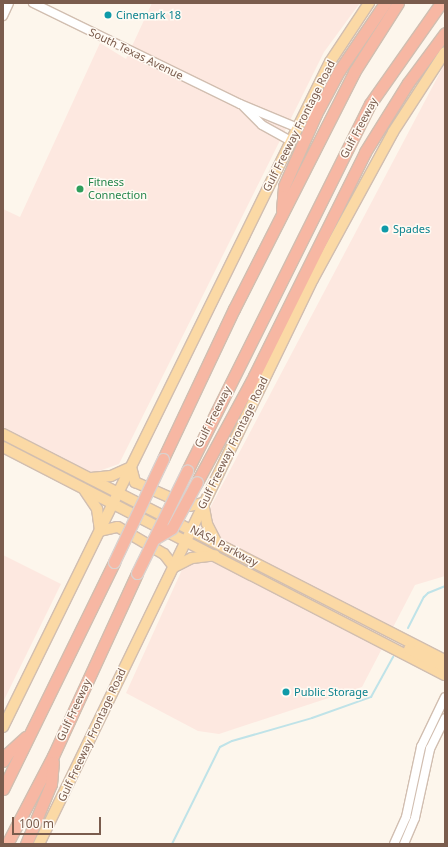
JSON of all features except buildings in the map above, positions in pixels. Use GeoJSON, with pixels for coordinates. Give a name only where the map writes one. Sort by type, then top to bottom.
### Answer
{"type":"FeatureCollection","features":[{"type":"Feature","properties":{"kind":"highway"},"geometry":{"type":"LineString","coordinates":[[282,215],[284,186],[316,114],[339,71],[385,3]]}},
{"type":"Feature","properties":{"kind":"highway"},"geometry":{"type":"LineString","coordinates":[[3,789],[114,562],[234,309],[354,72],[398,3]]}},
{"type":"Feature","properties":{"kind":"highway","name":"Gulf Freeway"},"geometry":{"type":"LineString","coordinates":[[7,844],[53,756],[137,573],[187,471],[370,104],[441,3]]}},
{"type":"Feature","properties":{"kind":"highway"},"geometry":{"type":"LineString","coordinates":[[154,540],[172,528],[198,482],[254,376],[365,152],[408,83],[445,33]]}},
{"type":"Feature","properties":{"kind":"highway"},"geometry":{"type":"LineString","coordinates":[[3,761],[8,753],[31,733]]}},
{"type":"Feature","properties":{"kind":"highway"},"geometry":{"type":"LineString","coordinates":[[26,844],[51,784],[53,756]]}},
{"type":"Feature","properties":{"kind":"main road","name":"Gulf Freeway Frontage Road"},"geometry":{"type":"LineString","coordinates":[[3,727],[330,62],[369,3]]}},
{"type":"Feature","properties":{"kind":"main road","name":"Gulf Freeway Frontage Road"},"geometry":{"type":"LineString","coordinates":[[40,844],[174,567],[203,503],[313,279],[368,176],[445,52]]}},
{"type":"Feature","properties":{"kind":"main road","name":"NASA Parkway"},"geometry":{"type":"LineString","coordinates":[[3,434],[191,528],[445,660]]}},
{"type":"Feature","properties":{"kind":"main road","name":"NASA Parkway"},"geometry":{"type":"LineString","coordinates":[[3,447],[362,630],[445,675]]}},
{"type":"Feature","properties":{"kind":"main road"},"geometry":{"type":"LineString","coordinates":[[91,478],[111,476],[131,467],[135,482],[189,506],[203,503],[207,524],[216,542]]}},
{"type":"Feature","properties":{"kind":"main road"},"geometry":{"type":"LineString","coordinates":[[84,489],[97,509],[100,531],[118,527],[164,554],[174,567],[192,558],[216,555]]}},
{"type":"Feature","properties":{"kind":"main road"},"geometry":{"type":"LineString","coordinates":[[362,630],[368,619]]}},
{"type":"Feature","properties":{"kind":"main road","name":"NASA Parkway"},"geometry":{"type":"LineString","coordinates":[[389,645],[397,643],[445,667]]}},
{"type":"Feature","properties":{"kind":"street"},"geometry":{"type":"LineString","coordinates":[[3,16],[9,3]]}},
{"type":"Feature","properties":{"kind":"street","name":"South Texas Avenue"},"geometry":{"type":"LineString","coordinates":[[33,3],[240,104],[298,128]]}},
{"type":"Feature","properties":{"kind":"street","name":"South Texas Avenue"},"geometry":{"type":"LineString","coordinates":[[240,104],[262,125],[291,141]]}},
{"type":"Feature","properties":{"kind":"street"},"geometry":{"type":"LineString","coordinates":[[394,844],[406,817],[421,747],[445,697]]}},
{"type":"Feature","properties":{"kind":"street"},"geometry":{"type":"LineString","coordinates":[[404,844],[415,818],[429,751],[445,718]]}},
{"type":"Feature","properties":{"kind":"shaded area"},"geometry":{"type":"Polygon","coordinates":[[[152,3],[360,3],[324,52],[119,464],[93,473],[3,427],[3,209],[20,217],[100,43],[126,59],[152,3]]]}},
{"type":"Feature","properties":{"kind":"shaded area"},"geometry":{"type":"Polygon","coordinates":[[[445,63],[445,576],[415,585],[362,687],[219,734],[198,731],[126,693],[210,508],[445,63]]]}},
{"type":"Feature","properties":{"kind":"shaded area"},"geometry":{"type":"Polygon","coordinates":[[[3,555],[61,584],[3,702],[3,555]]]}},
{"type":"Feature","properties":{"kind":"waterway"},"geometry":{"type":"LineString","coordinates":[[408,628],[424,597],[428,593],[445,586]]}},
{"type":"Feature","properties":{"kind":"waterway"},"geometry":{"type":"LineString","coordinates":[[172,844],[220,747],[232,741],[312,718],[371,697],[393,657]]}},
{"type":"Feature","properties":{"kind":"place","name":"Cinemark 18"},"geometry":{"type":"Point","coordinates":[108,15]}},
{"type":"Feature","properties":{"kind":"place","name":"Fitness Connection"},"geometry":{"type":"Point","coordinates":[80,189]}},
{"type":"Feature","properties":{"kind":"place","name":"Spades"},"geometry":{"type":"Point","coordinates":[385,229]}},
{"type":"Feature","properties":{"kind":"place","name":"Public Storage"},"geometry":{"type":"Point","coordinates":[286,692]}}]}
